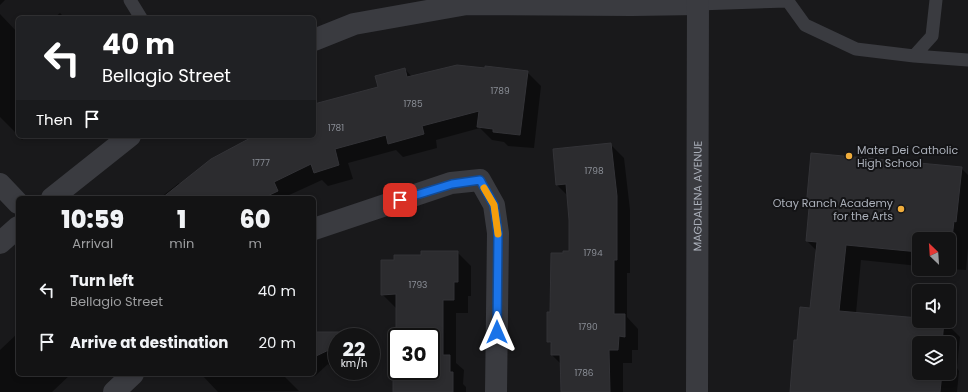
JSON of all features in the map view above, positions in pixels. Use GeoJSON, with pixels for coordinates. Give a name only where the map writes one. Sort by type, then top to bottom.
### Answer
{"type":"FeatureCollection","features":[{"type":"Feature","properties":{"kind":"street"},"geometry":{"type":"LineString","coordinates":[[316,39],[354,24],[467,2],[632,6],[698,2]]}},
{"type":"Feature","properties":{"kind":"street","name":"MAGDALENA AVENUE"},"geometry":{"type":"LineString","coordinates":[[698,2],[698,392]]}},
{"type":"Feature","properties":{"kind":"street"},"geometry":{"type":"LineString","coordinates":[[55,196],[127,138]]}},
{"type":"Feature","properties":{"kind":"street"},"geometry":{"type":"LineString","coordinates":[[316,227],[452,184],[480,180],[494,205],[498,233],[496,392]]}},
{"type":"Feature","properties":{"kind":"street"},"geometry":{"type":"LineString","coordinates":[[0,184],[16,201]]}},
{"type":"Feature","properties":{"kind":"street"},"geometry":{"type":"LineString","coordinates":[[0,243],[16,229]]}},
{"type":"Feature","properties":{"kind":"street"},"geometry":{"type":"LineString","coordinates":[[114,392],[131,376]]}},
{"type":"Feature","properties":{"kind":"lane"},"geometry":{"type":"LineString","coordinates":[[130,0],[140,16]]}},
{"type":"Feature","properties":{"kind":"lane"},"geometry":{"type":"LineString","coordinates":[[914,56],[932,36],[936,0]]}},
{"type":"Feature","properties":{"kind":"lane"},"geometry":{"type":"LineString","coordinates":[[698,2],[787,1],[805,25],[856,50],[968,60]]}},
{"type":"Feature","properties":{"kind":"building"},"geometry":{"type":"Polygon","coordinates":[[[457,65],[485,68],[485,66],[528,71],[520,135],[493,132],[493,129],[477,127],[479,111],[422,126],[424,134],[388,144],[386,135],[335,149],[339,165],[314,173],[311,164],[274,182],[278,191],[267,196],[165,196],[211,159],[250,138],[316,138],[316,103],[378,87],[375,76],[405,68],[407,77],[457,65]]]}},
{"type":"Feature","properties":{"kind":"building"},"geometry":{"type":"Polygon","coordinates":[[[611,143],[617,196],[617,260],[614,260],[614,314],[625,314],[625,337],[619,336],[618,350],[609,350],[610,392],[561,392],[560,355],[551,355],[551,342],[547,342],[547,312],[550,312],[551,253],[563,253],[563,251],[569,251],[569,220],[566,184],[556,185],[553,149],[611,143]]]}},
{"type":"Feature","properties":{"kind":"building"},"geometry":{"type":"Polygon","coordinates":[[[811,153],[962,167],[956,222],[954,221],[953,232],[912,232],[912,251],[846,245],[839,311],[912,317],[912,328],[943,328],[943,336],[912,336],[912,380],[941,380],[940,392],[790,392],[794,340],[797,340],[800,307],[810,308],[817,242],[806,241],[809,208],[806,208],[811,153]]]}},
{"type":"Feature","properties":{"kind":"building"},"geometry":{"type":"Polygon","coordinates":[[[421,251],[458,251],[458,282],[454,282],[454,300],[443,300],[443,355],[450,355],[450,372],[453,372],[453,392],[393,392],[393,380],[440,380],[440,328],[396,328],[396,294],[381,295],[381,260],[394,260],[394,255],[421,255],[421,251]]]}},
{"type":"Feature","properties":{"kind":"building"},"geometry":{"type":"Polygon","coordinates":[[[316,332],[328,332],[328,350],[316,356],[316,332]]]}},
{"type":"Feature","properties":{"kind":"slow traffic"},"geometry":{"type":"LineString","coordinates":[[484,188],[494,205],[498,234]]}},
{"type":"Feature","properties":{"kind":"place","name":"Mater Dei Catholic High School"},"geometry":{"type":"Point","coordinates":[849,156]}},
{"type":"Feature","properties":{"kind":"place","name":"Otay Ranch Academy for the Arts"},"geometry":{"type":"Point","coordinates":[901,209]}},
{"type":"Feature","properties":{"kind":"route"},"geometry":{"type":"LineString","coordinates":[[400,200],[452,184],[480,180],[494,205],[498,233],[497,332]]}}]}
